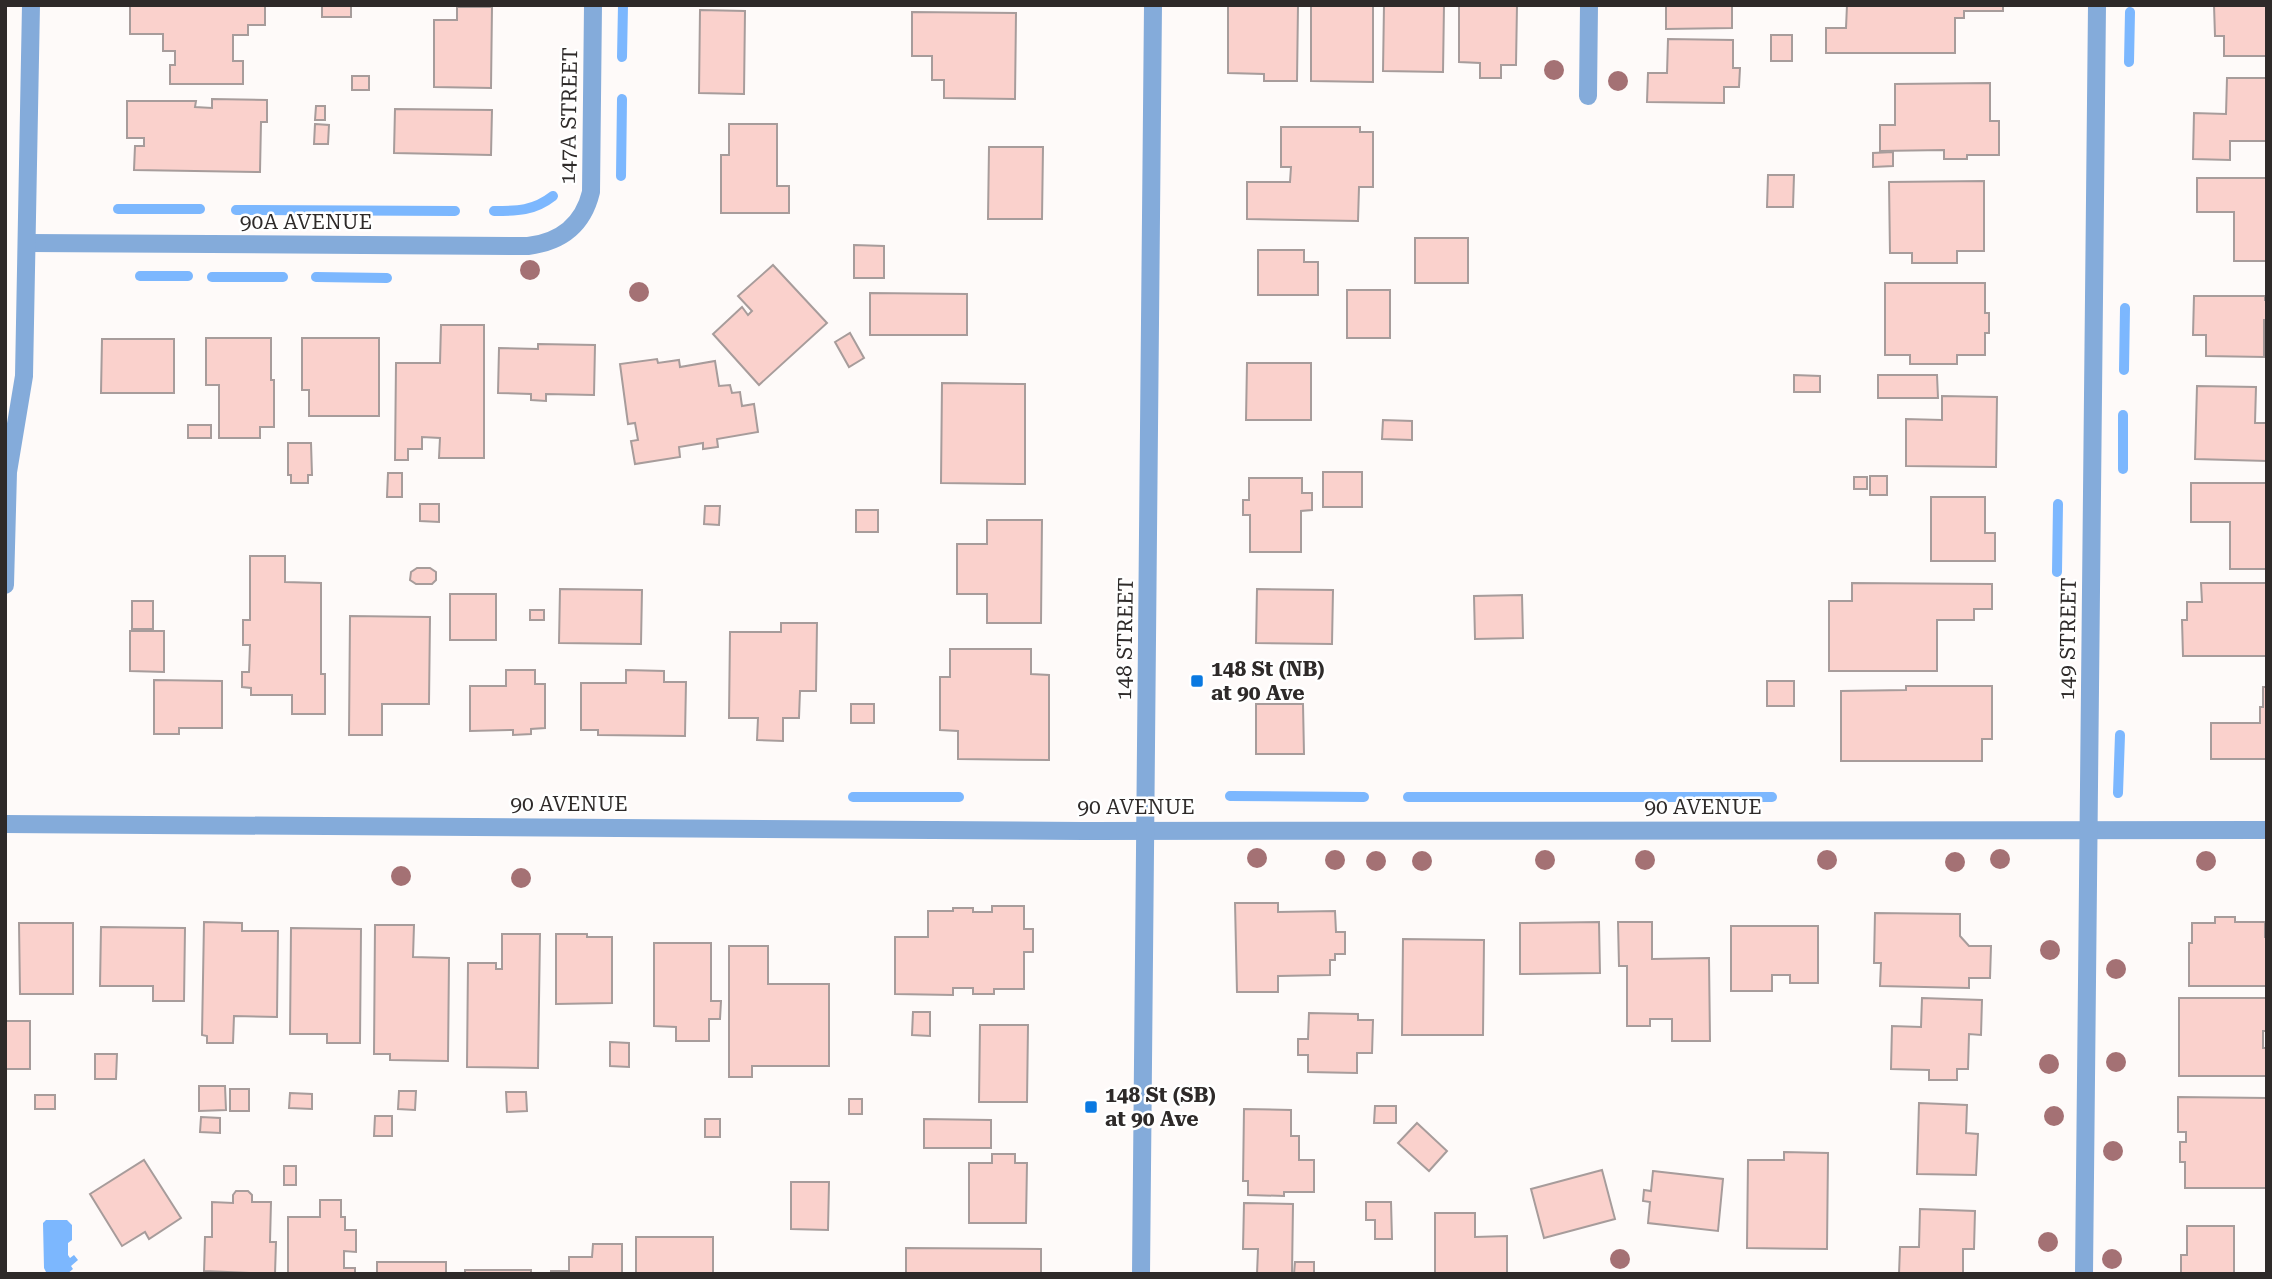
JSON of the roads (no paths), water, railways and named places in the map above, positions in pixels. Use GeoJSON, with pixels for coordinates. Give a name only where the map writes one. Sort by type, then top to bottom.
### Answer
{"type":"FeatureCollection","features":[{"type":"Feature","properties":{"kind":"street"},"geometry":{"type":"LineString","coordinates":[[5,585],[8,472],[24,376],[31,5]]}},
{"type":"Feature","properties":{"kind":"street","name":"147A STREET"},"geometry":{"type":"LineString","coordinates":[[577,224],[589,202],[592,179],[593,5]]}},
{"type":"Feature","properties":{"kind":"street","name":"148 STREET"},"geometry":{"type":"LineString","coordinates":[[1141,1274],[1153,5]]}},
{"type":"Feature","properties":{"kind":"street"},"geometry":{"type":"LineString","coordinates":[[1588,96],[1589,5]]}},
{"type":"Feature","properties":{"kind":"street","name":"149 STREET"},"geometry":{"type":"LineString","coordinates":[[2084,1274],[2097,5]]}},
{"type":"Feature","properties":{"kind":"street","name":"90A AVENUE"},"geometry":{"type":"LineString","coordinates":[[28,243],[528,246],[555,239],[577,224]]}},
{"type":"Feature","properties":{"kind":"street","name":"90 AVENUE"},"geometry":{"type":"LineString","coordinates":[[5,824],[1146,831],[2267,830]]}},
{"type":"Feature","properties":{"kind":"water"},"geometry":{"type":"Polygon","coordinates":[[[46,1220],[67,1220],[72,1225],[68,1255],[70,1258],[74,1255],[78,1260],[67,1274],[47,1274],[44,1268],[43,1223],[46,1220]]]}},
{"type":"Feature","properties":{"kind":"waterway"},"geometry":{"type":"LineString","coordinates":[[622,57],[623,5]]}},
{"type":"Feature","properties":{"kind":"waterway"},"geometry":{"type":"LineString","coordinates":[[2129,62],[2130,12]]}},
{"type":"Feature","properties":{"kind":"waterway"},"geometry":{"type":"LineString","coordinates":[[621,176],[622,99]]}},
{"type":"Feature","properties":{"kind":"waterway"},"geometry":{"type":"LineString","coordinates":[[494,211],[532,207],[553,196]]}},
{"type":"Feature","properties":{"kind":"waterway"},"geometry":{"type":"LineString","coordinates":[[118,209],[200,209]]}},
{"type":"Feature","properties":{"kind":"waterway"},"geometry":{"type":"LineString","coordinates":[[236,210],[455,211]]}},
{"type":"Feature","properties":{"kind":"waterway"},"geometry":{"type":"LineString","coordinates":[[140,276],[188,276]]}},
{"type":"Feature","properties":{"kind":"waterway"},"geometry":{"type":"LineString","coordinates":[[212,277],[283,277]]}},
{"type":"Feature","properties":{"kind":"waterway"},"geometry":{"type":"LineString","coordinates":[[316,277],[387,278]]}},
{"type":"Feature","properties":{"kind":"waterway"},"geometry":{"type":"LineString","coordinates":[[2124,370],[2125,308]]}},
{"type":"Feature","properties":{"kind":"waterway"},"geometry":{"type":"LineString","coordinates":[[2123,415],[2123,469]]}},
{"type":"Feature","properties":{"kind":"waterway"},"geometry":{"type":"LineString","coordinates":[[2057,572],[2058,504]]}},
{"type":"Feature","properties":{"kind":"waterway"},"geometry":{"type":"LineString","coordinates":[[2118,793],[2120,735]]}},
{"type":"Feature","properties":{"kind":"waterway"},"geometry":{"type":"LineString","coordinates":[[1230,796],[1364,797]]}},
{"type":"Feature","properties":{"kind":"waterway"},"geometry":{"type":"LineString","coordinates":[[853,797],[959,797]]}},
{"type":"Feature","properties":{"kind":"waterway"},"geometry":{"type":"LineString","coordinates":[[1408,797],[1772,797]]}},
{"type":"Feature","properties":{"kind":"place","name":"148 St (NB) at 90 Ave"},"geometry":{"type":"Point","coordinates":[1197,681]}},
{"type":"Feature","properties":{"kind":"place","name":"148 St (SB) at 90 Ave"},"geometry":{"type":"Point","coordinates":[1091,1107]}}]}
